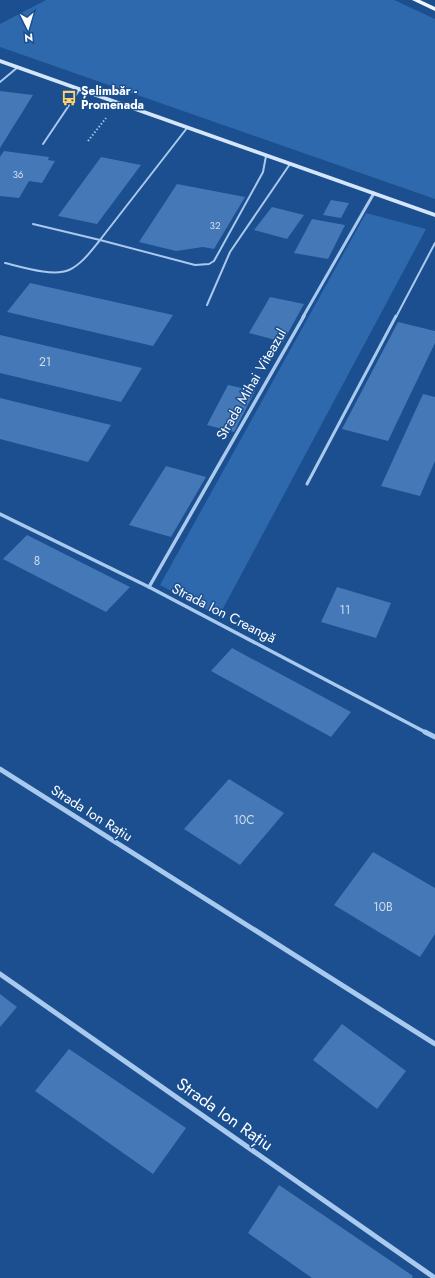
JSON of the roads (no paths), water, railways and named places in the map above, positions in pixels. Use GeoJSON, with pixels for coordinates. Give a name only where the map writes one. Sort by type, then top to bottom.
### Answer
{"type":"FeatureCollection","features":[{"type":"Feature","properties":{"kind":"main road"},"geometry":{"type":"LineString","coordinates":[[415,0],[435,9]]}},
{"type":"Feature","properties":{"kind":"main road"},"geometry":{"type":"LineString","coordinates":[[0,61],[435,215]]}},
{"type":"Feature","properties":{"kind":"street","name":"Strada Mihai Viteazul"},"geometry":{"type":"LineString","coordinates":[[149,587],[374,193]]}},
{"type":"Feature","properties":{"kind":"street","name":"Strada Ion Creangă"},"geometry":{"type":"LineString","coordinates":[[0,514],[149,587],[435,737]]}},
{"type":"Feature","properties":{"kind":"street","name":"Strada Ion Rațiu"},"geometry":{"type":"LineString","coordinates":[[0,769],[435,1044]]}},
{"type":"Feature","properties":{"kind":"street","name":"Strada Ion Rațiu"},"geometry":{"type":"LineString","coordinates":[[0,974],[435,1278]]}},
{"type":"Feature","properties":{"kind":"lane"},"geometry":{"type":"LineString","coordinates":[[0,82],[18,67]]}},
{"type":"Feature","properties":{"kind":"lane"},"geometry":{"type":"LineString","coordinates":[[43,144],[80,89]]}},
{"type":"Feature","properties":{"kind":"lane"},"geometry":{"type":"LineString","coordinates":[[5,264],[47,272],[68,272],[80,262],[100,240],[187,128]]}},
{"type":"Feature","properties":{"kind":"lane"},"geometry":{"type":"LineString","coordinates":[[33,224],[195,265],[209,264],[214,261],[263,172],[266,156]]}},
{"type":"Feature","properties":{"kind":"lane"},"geometry":{"type":"LineString","coordinates":[[207,305],[230,252],[290,164]]}},
{"type":"Feature","properties":{"kind":"lane"},"geometry":{"type":"LineString","coordinates":[[307,484],[435,243]]}},
{"type":"Feature","properties":{"kind":"place","name":"Șelimbăr - Promenada"},"geometry":{"type":"Point","coordinates":[69,98]}}]}
